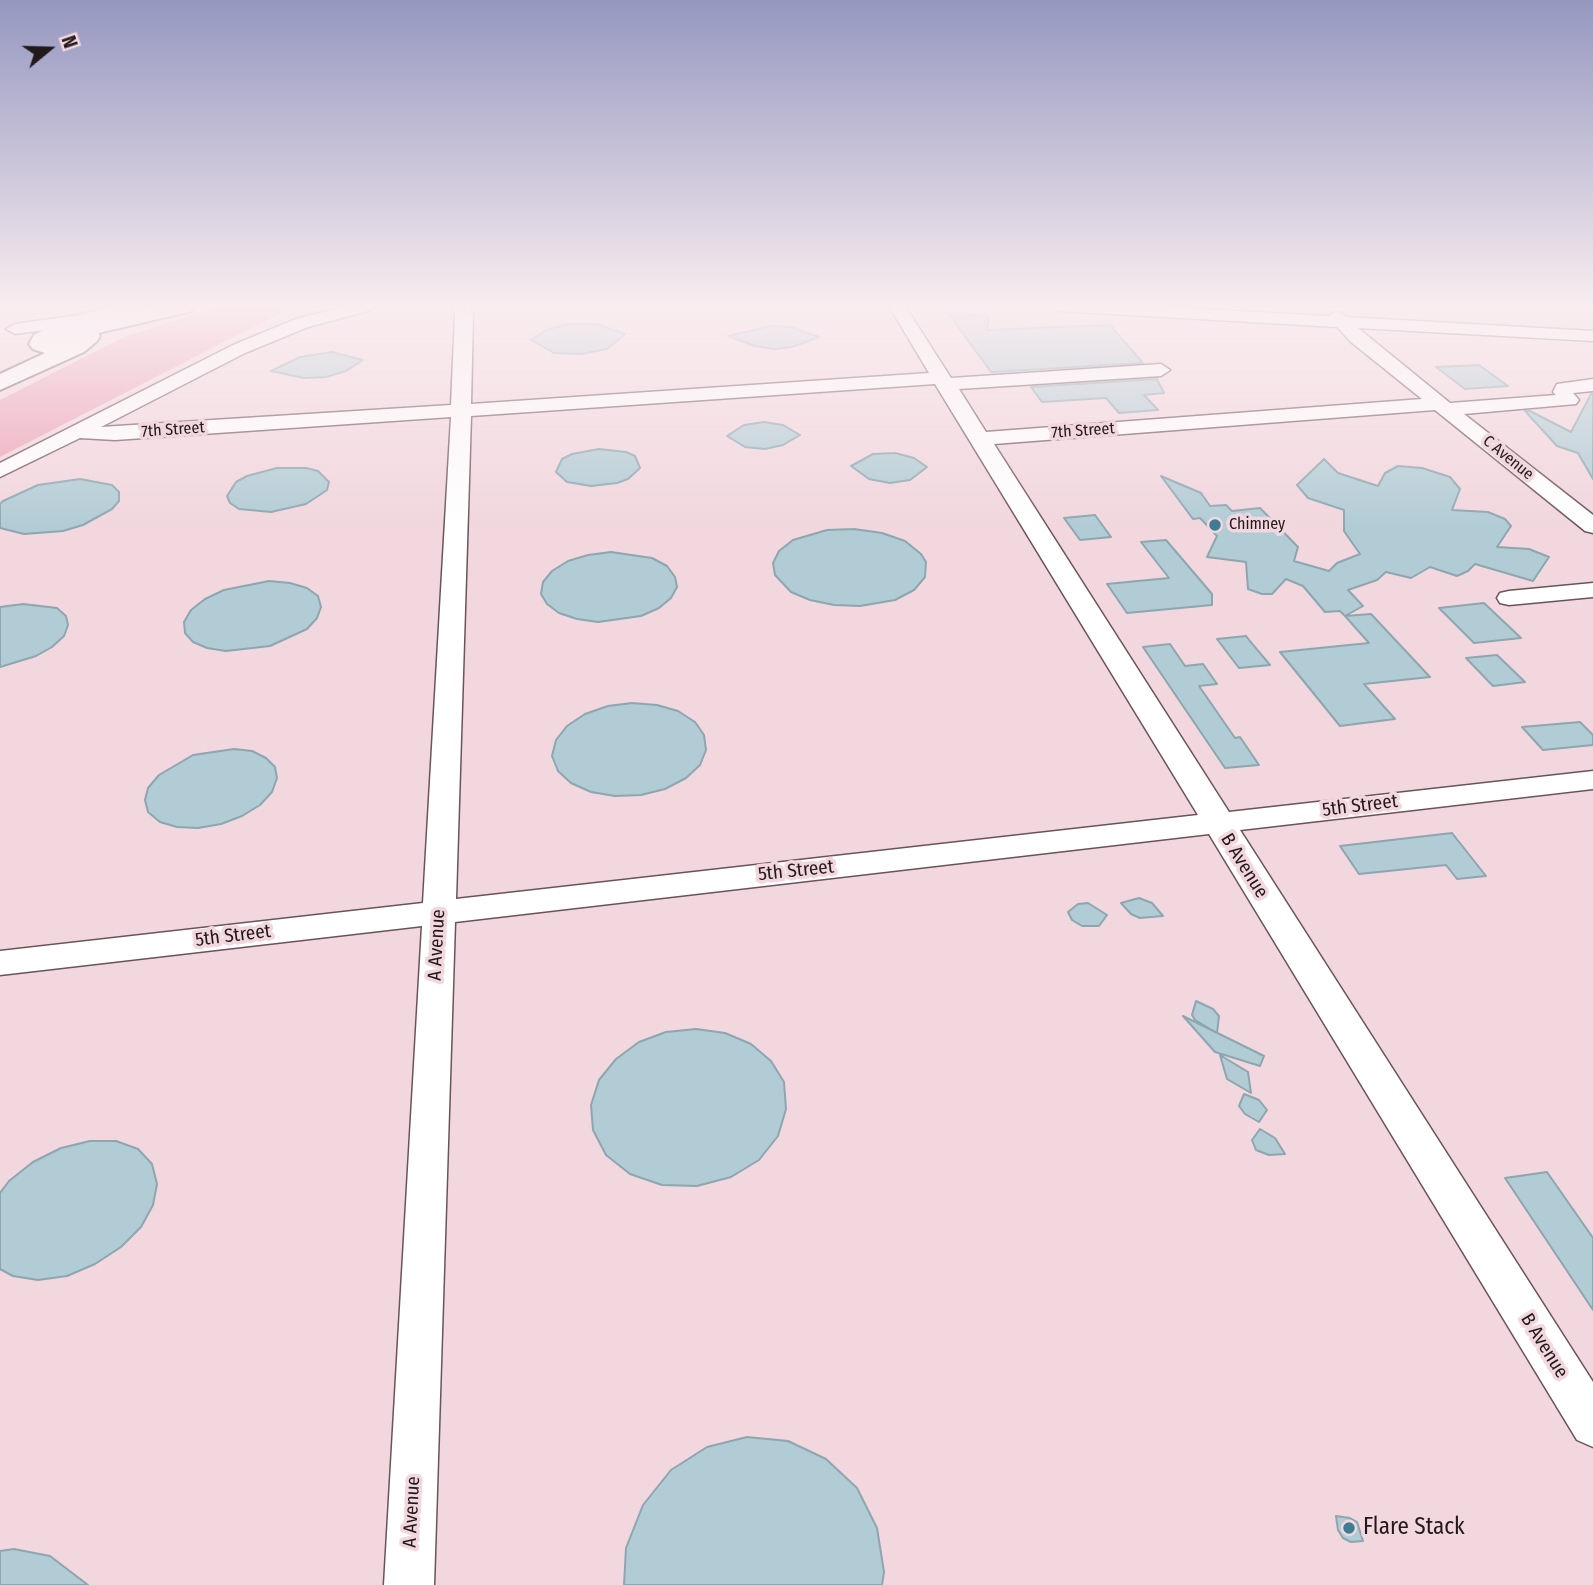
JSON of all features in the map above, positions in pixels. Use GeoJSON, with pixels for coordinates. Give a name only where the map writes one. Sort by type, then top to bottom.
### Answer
{"type":"FeatureCollection","features":[{"type":"Feature","properties":{"kind":"street"},"geometry":{"type":"LineString","coordinates":[[0,471],[180,380]]}},
{"type":"Feature","properties":{"kind":"street","name":"A Avenue"},"geometry":{"type":"LineString","coordinates":[[409,1585],[462,380]]}},
{"type":"Feature","properties":{"kind":"street","name":"7th Street"},"geometry":{"type":"LineString","coordinates":[[76,432],[115,434],[461,409],[985,380]]}},
{"type":"Feature","properties":{"kind":"street","name":"C Avenue"},"geometry":{"type":"LineString","coordinates":[[1414,380],[1593,526]]}},
{"type":"Feature","properties":{"kind":"street","name":"B Avenue"},"geometry":{"type":"LineString","coordinates":[[942,381],[1593,1424]]}},
{"type":"Feature","properties":{"kind":"street"},"geometry":{"type":"LineString","coordinates":[[1569,400],[1563,392],[1564,388],[1593,385]]}},
{"type":"Feature","properties":{"kind":"street","name":"7th Street"},"geometry":{"type":"LineString","coordinates":[[978,439],[1443,406],[1569,400],[1593,406]]}},
{"type":"Feature","properties":{"kind":"street"},"geometry":{"type":"LineString","coordinates":[[1509,598],[1593,590]]}},
{"type":"Feature","properties":{"kind":"street","name":"5th Street"},"geometry":{"type":"LineString","coordinates":[[0,963],[1593,780]]}},
{"type":"Feature","properties":{"kind":"shaded area"},"geometry":{"type":"Polygon","coordinates":[[[39,380],[150,380],[0,457],[0,400],[39,380]]]}},
{"type":"Feature","properties":{"kind":"building"},"geometry":{"type":"Polygon","coordinates":[[[1157,380],[1164,393],[1144,395],[1158,410],[1119,413],[1106,398],[1042,402],[1031,387],[1157,380]]]}},
{"type":"Feature","properties":{"kind":"building"},"geometry":{"type":"Polygon","coordinates":[[[1453,380],[1500,380],[1508,386],[1465,389],[1453,380]]]}},
{"type":"Feature","properties":{"kind":"building"},"geometry":{"type":"Polygon","coordinates":[[[1591,394],[1593,479],[1578,453],[1557,446],[1525,411],[1571,432],[1591,394]]]}},
{"type":"Feature","properties":{"kind":"building"},"geometry":{"type":"Polygon","coordinates":[[[764,422],[783,425],[800,435],[783,445],[765,449],[745,447],[727,436],[744,425],[764,422]]]}},
{"type":"Feature","properties":{"kind":"building"},"geometry":{"type":"Polygon","coordinates":[[[599,449],[626,452],[635,456],[640,468],[628,479],[591,486],[567,482],[556,472],[562,459],[572,454],[599,449]]]}},
{"type":"Feature","properties":{"kind":"building"},"geometry":{"type":"Polygon","coordinates":[[[895,453],[914,458],[927,467],[910,480],[890,483],[869,479],[851,466],[873,454],[895,453]]]}},
{"type":"Feature","properties":{"kind":"building"},"geometry":{"type":"Polygon","coordinates":[[[1324,459],[1338,473],[1378,486],[1385,473],[1398,466],[1422,468],[1450,477],[1460,489],[1452,510],[1488,512],[1505,519],[1511,526],[1497,547],[1529,549],[1549,557],[1533,581],[1475,564],[1457,576],[1430,567],[1411,578],[1386,572],[1377,580],[1348,590],[1363,606],[1345,616],[1340,611],[1325,612],[1303,586],[1286,579],[1272,594],[1262,594],[1248,589],[1246,562],[1207,557],[1217,536],[1200,518],[1193,519],[1161,476],[1201,493],[1210,506],[1226,505],[1232,511],[1260,508],[1298,547],[1294,561],[1329,571],[1337,563],[1360,554],[1344,531],[1344,510],[1308,498],[1297,485],[1324,459]]]}},
{"type":"Feature","properties":{"kind":"building"},"geometry":{"type":"Polygon","coordinates":[[[277,468],[306,468],[318,471],[329,482],[327,490],[306,504],[271,512],[239,509],[230,503],[227,496],[236,482],[247,476],[277,468]]]}},
{"type":"Feature","properties":{"kind":"building"},"geometry":{"type":"Polygon","coordinates":[[[80,479],[112,485],[119,492],[119,501],[112,509],[83,525],[63,531],[24,534],[0,528],[0,504],[3,501],[38,485],[80,479]]]}},
{"type":"Feature","properties":{"kind":"building"},"geometry":{"type":"Polygon","coordinates":[[[1095,515],[1111,537],[1080,540],[1064,518],[1095,515]]]}},
{"type":"Feature","properties":{"kind":"building"},"geometry":{"type":"Polygon","coordinates":[[[854,529],[882,533],[905,541],[921,554],[926,562],[925,577],[914,590],[895,600],[860,606],[834,605],[810,600],[791,592],[775,575],[773,563],[779,551],[793,540],[827,530],[854,529]]]}},
{"type":"Feature","properties":{"kind":"building"},"geometry":{"type":"Polygon","coordinates":[[[1166,540],[1212,594],[1212,605],[1127,613],[1107,584],[1169,578],[1141,542],[1166,540]]]}},
{"type":"Feature","properties":{"kind":"building"},"geometry":{"type":"Polygon","coordinates":[[[611,552],[652,558],[667,566],[675,577],[677,587],[671,598],[659,608],[641,616],[598,622],[559,613],[547,604],[541,594],[543,582],[552,571],[568,561],[611,552]]]}},
{"type":"Feature","properties":{"kind":"building"},"geometry":{"type":"Polygon","coordinates":[[[269,581],[307,588],[318,596],[321,607],[317,618],[307,629],[270,646],[226,651],[207,648],[193,642],[185,633],[184,622],[191,610],[205,599],[224,590],[269,581]]]}},
{"type":"Feature","properties":{"kind":"building"},"geometry":{"type":"Polygon","coordinates":[[[1484,603],[1521,638],[1474,643],[1439,608],[1484,603]]]}},
{"type":"Feature","properties":{"kind":"building"},"geometry":{"type":"Polygon","coordinates":[[[23,604],[57,608],[66,616],[68,625],[64,636],[36,656],[0,667],[0,607],[23,604]]]}},
{"type":"Feature","properties":{"kind":"building"},"geometry":{"type":"Polygon","coordinates":[[[1371,614],[1430,677],[1364,684],[1395,719],[1340,726],[1280,652],[1369,643],[1345,616],[1371,614]]]}},
{"type":"Feature","properties":{"kind":"building"},"geometry":{"type":"Polygon","coordinates":[[[1246,636],[1270,665],[1239,668],[1217,639],[1246,636]]]}},
{"type":"Feature","properties":{"kind":"building"},"geometry":{"type":"Polygon","coordinates":[[[1170,644],[1185,666],[1203,664],[1217,684],[1199,686],[1235,738],[1240,737],[1259,765],[1225,768],[1143,647],[1170,644]]]}},
{"type":"Feature","properties":{"kind":"building"},"geometry":{"type":"Polygon","coordinates":[[[1497,655],[1525,682],[1493,686],[1466,658],[1497,655]]]}},
{"type":"Feature","properties":{"kind":"building"},"geometry":{"type":"Polygon","coordinates":[[[632,703],[657,705],[678,711],[695,722],[704,735],[706,750],[700,765],[686,778],[665,789],[641,795],[615,796],[591,792],[571,783],[558,771],[552,756],[556,740],[567,726],[585,714],[608,706],[632,703]]]}},
{"type":"Feature","properties":{"kind":"building"},"geometry":{"type":"Polygon","coordinates":[[[1580,722],[1593,735],[1593,745],[1543,750],[1522,727],[1580,722]]]}},
{"type":"Feature","properties":{"kind":"building"},"geometry":{"type":"Polygon","coordinates":[[[234,749],[252,751],[266,758],[275,767],[277,778],[272,792],[260,805],[221,824],[198,828],[177,827],[160,822],[148,812],[145,800],[148,788],[159,775],[193,755],[234,749]]]}},
{"type":"Feature","properties":{"kind":"building"},"geometry":{"type":"Polygon","coordinates":[[[1452,833],[1486,876],[1457,879],[1446,865],[1359,874],[1340,846],[1452,833]]]}},
{"type":"Feature","properties":{"kind":"building"},"geometry":{"type":"Polygon","coordinates":[[[1139,898],[1152,903],[1163,916],[1140,918],[1131,914],[1121,903],[1139,898]]]}},
{"type":"Feature","properties":{"kind":"building"},"geometry":{"type":"Polygon","coordinates":[[[1088,903],[1107,915],[1099,926],[1082,926],[1072,920],[1068,912],[1078,904],[1088,903]]]}},
{"type":"Feature","properties":{"kind":"building"},"geometry":{"type":"Polygon","coordinates":[[[1196,1001],[1213,1009],[1219,1016],[1217,1033],[1195,1020],[1192,1015],[1196,1001]]]}},
{"type":"Feature","properties":{"kind":"building"},"geometry":{"type":"Polygon","coordinates":[[[1183,1016],[1264,1056],[1260,1066],[1215,1052],[1183,1016]]]}},
{"type":"Feature","properties":{"kind":"building"},"geometry":{"type":"Polygon","coordinates":[[[696,1029],[725,1033],[751,1044],[771,1061],[784,1082],[786,1109],[778,1136],[759,1160],[731,1177],[697,1186],[662,1185],[630,1174],[606,1155],[593,1130],[591,1105],[599,1080],[616,1059],[639,1042],[666,1032],[696,1029]]]}},
{"type":"Feature","properties":{"kind":"building"},"geometry":{"type":"Polygon","coordinates":[[[1220,1055],[1248,1072],[1251,1093],[1227,1079],[1220,1055]]]}},
{"type":"Feature","properties":{"kind":"building"},"geometry":{"type":"Polygon","coordinates":[[[1244,1094],[1259,1100],[1267,1110],[1259,1122],[1245,1114],[1239,1106],[1244,1094]]]}},
{"type":"Feature","properties":{"kind":"building"},"geometry":{"type":"Polygon","coordinates":[[[1260,1129],[1275,1138],[1285,1154],[1269,1155],[1256,1150],[1252,1140],[1260,1129]]]}},
{"type":"Feature","properties":{"kind":"building"},"geometry":{"type":"Polygon","coordinates":[[[90,1141],[116,1141],[138,1149],[152,1164],[157,1184],[153,1205],[141,1227],[121,1247],[95,1264],[67,1276],[38,1280],[13,1276],[0,1269],[0,1193],[9,1181],[33,1162],[61,1148],[90,1141]]]}},
{"type":"Feature","properties":{"kind":"building"},"geometry":{"type":"Polygon","coordinates":[[[1547,1172],[1593,1238],[1593,1310],[1505,1178],[1547,1172]]]}},
{"type":"Feature","properties":{"kind":"building"},"geometry":{"type":"Polygon","coordinates":[[[747,1437],[788,1441],[826,1459],[857,1488],[877,1528],[884,1572],[882,1585],[624,1585],[626,1548],[643,1505],[671,1470],[707,1447],[747,1437]]]}},
{"type":"Feature","properties":{"kind":"building","name":"Flare Stack"},"geometry":{"type":"Polygon","coordinates":[[[1336,1516],[1357,1522],[1363,1541],[1351,1542],[1343,1538],[1338,1530],[1336,1516]]]}},
{"type":"Feature","properties":{"kind":"building"},"geometry":{"type":"Polygon","coordinates":[[[14,1549],[50,1556],[88,1585],[0,1585],[0,1551],[14,1549]]]}},
{"type":"Feature","properties":{"kind":"place","name":"Chimney"},"geometry":{"type":"Point","coordinates":[1215,525]}},
{"type":"Feature","properties":{"kind":"place","name":"Flare Stack"},"geometry":{"type":"Point","coordinates":[1349,1528]}}]}
